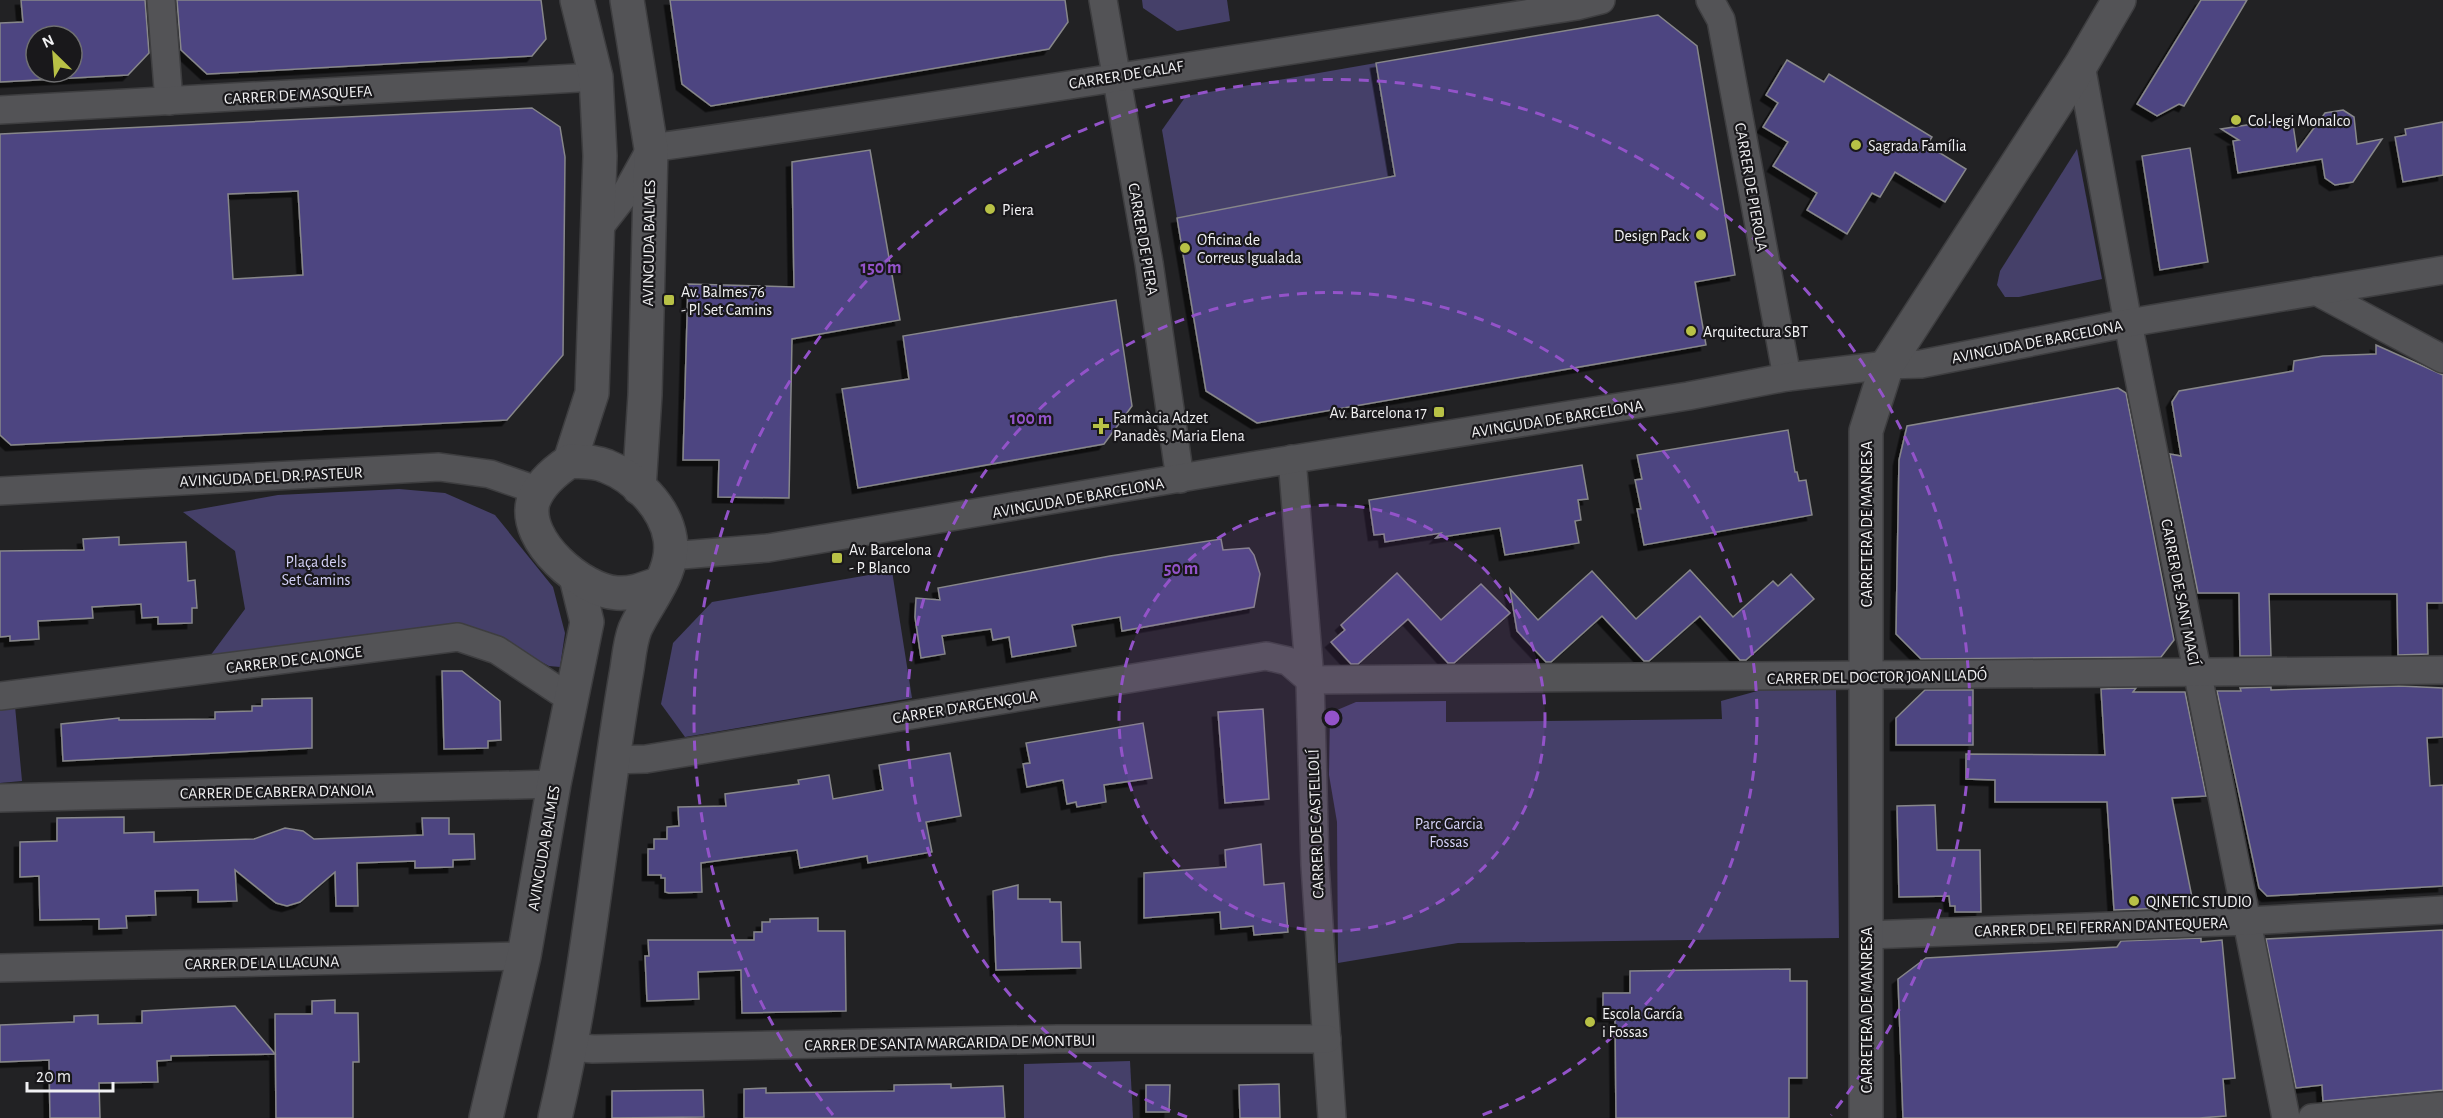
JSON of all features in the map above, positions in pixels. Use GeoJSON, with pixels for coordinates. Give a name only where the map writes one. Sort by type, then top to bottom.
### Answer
{"type":"FeatureCollection","features":[{"type":"Feature","properties":{"kind":"street"},"geometry":{"type":"LineString","coordinates":[[162,0],[169,101]]}},
{"type":"Feature","properties":{"kind":"street"},"geometry":{"type":"LineString","coordinates":[[577,0],[596,77],[600,156],[592,393],[570,461],[548,478],[539,491],[533,503],[533,522],[540,539],[583,583],[615,593],[635,592],[664,570]]}},
{"type":"Feature","properties":{"kind":"street","name":"AVINGUDA BALMES"},"geometry":{"type":"LineString","coordinates":[[627,0],[651,148],[645,395],[639,488]]}},
{"type":"Feature","properties":{"kind":"street","name":"CARRER DE PIERA"},"geometry":{"type":"LineString","coordinates":[[1103,0],[1149,262],[1180,479]]}},
{"type":"Feature","properties":{"kind":"street","name":"CARRER DE CALAF"},"geometry":{"type":"LineString","coordinates":[[651,148],[874,116],[1115,75],[1577,6],[1601,0]]}},
{"type":"Feature","properties":{"kind":"street","name":"CARRER DE PIEROLA"},"geometry":{"type":"LineString","coordinates":[[1710,0],[1721,20],[1787,377]]}},
{"type":"Feature","properties":{"kind":"street","name":"CARRETERA DE MANRESA"},"geometry":{"type":"LineString","coordinates":[[1866,1118],[1866,431],[1887,365],[2081,65],[2119,0]]}},
{"type":"Feature","properties":{"kind":"street","name":"CARRER DE SANT MAGÍ"},"geometry":{"type":"LineString","coordinates":[[2081,65],[2128,323],[2286,1118]]}},
{"type":"Feature","properties":{"kind":"street","name":"CARRER DE MASQUEFA"},"geometry":{"type":"LineString","coordinates":[[0,110],[596,77]]}},
{"type":"Feature","properties":{"kind":"street"},"geometry":{"type":"LineString","coordinates":[[598,228],[626,193],[651,148]]}},
{"type":"Feature","properties":{"kind":"street","name":"AVINGUDA DE BARCELONA"},"geometry":{"type":"LineString","coordinates":[[664,570],[768,549],[1292,459],[1664,400],[1787,377],[1887,365],[1921,364],[2128,323],[2443,270]]}},
{"type":"Feature","properties":{"kind":"street"},"geometry":{"type":"LineString","coordinates":[[2316,291],[2443,359]]}},
{"type":"Feature","properties":{"kind":"street","name":"CARRER DE CASTELLOLÍ"},"geometry":{"type":"LineString","coordinates":[[1292,459],[1310,680],[1315,865],[1332,1118]]}},
{"type":"Feature","properties":{"kind":"street"},"geometry":{"type":"LineString","coordinates":[[555,1118],[572,1047],[611,760],[634,631],[664,570],[667,525],[654,503],[639,488],[606,466],[570,461]]}},
{"type":"Feature","properties":{"kind":"street","name":"AVINGUDA DEL DR.PASTEUR"},"geometry":{"type":"LineString","coordinates":[[0,491],[439,467],[490,474],[539,491]]}},
{"type":"Feature","properties":{"kind":"street","name":"AVINGUDA BALMES"},"geometry":{"type":"LineString","coordinates":[[486,1118],[524,956],[554,784],[587,622],[576,577]]}},
{"type":"Feature","properties":{"kind":"street","name":"CARRER DE CALONGE"},"geometry":{"type":"LineString","coordinates":[[0,696],[458,638],[497,650],[572,699]]}},
{"type":"Feature","properties":{"kind":"street","name":"CARRER D'ARGENÇOLA"},"geometry":{"type":"LineString","coordinates":[[611,760],[646,759],[1266,656],[1288,661],[1310,680]]}},
{"type":"Feature","properties":{"kind":"street","name":"CARRER DEL DOCTOR JOAN LLADÓ"},"geometry":{"type":"LineString","coordinates":[[1310,680],[1865,677],[2197,671],[2443,670]]}},
{"type":"Feature","properties":{"kind":"street","name":"CARRER DE CABRERA D'ANOIA"},"geometry":{"type":"LineString","coordinates":[[0,798],[554,784]]}},
{"type":"Feature","properties":{"kind":"street","name":"CARRER DEL REI FERRAN D'ANTEQUERA"},"geometry":{"type":"LineString","coordinates":[[1867,935],[2247,921],[2443,910]]}},
{"type":"Feature","properties":{"kind":"street","name":"CARRER DE LA LLACUNA"},"geometry":{"type":"LineString","coordinates":[[0,968],[524,956]]}},
{"type":"Feature","properties":{"kind":"street","name":"CARRER DE SANTA MARGARIDA DE MONTBUI"},"geometry":{"type":"LineString","coordinates":[[572,1047],[592,1049],[1057,1039],[1328,1039]]}},
{"type":"Feature","properties":{"kind":"street"},"geometry":{"type":"LineString","coordinates":[[2312,1118],[2443,1106]]}},
{"type":"Feature","properties":{"kind":"green space"},"geometry":{"type":"Polygon","coordinates":[[[1142,0],[1227,0],[1230,21],[1177,31],[1143,8],[1142,0]]]}},
{"type":"Feature","properties":{"kind":"green space"},"geometry":{"type":"Polygon","coordinates":[[[1376,63],[1395,176],[1177,218],[1162,130],[1186,96],[1376,63]]]}},
{"type":"Feature","properties":{"kind":"green space"},"geometry":{"type":"Polygon","coordinates":[[[2077,149],[2102,279],[2019,297],[2005,297],[1997,285],[2000,271],[2077,149]]]}},
{"type":"Feature","properties":{"kind":"green space","name":"Plaça dels Set Camins"},"geometry":{"type":"Polygon","coordinates":[[[399,489],[445,493],[495,515],[553,587],[565,633],[560,667],[549,666],[496,638],[210,656],[245,609],[235,551],[183,512],[278,495],[399,489]]]}},
{"type":"Feature","properties":{"kind":"green space"},"geometry":{"type":"Polygon","coordinates":[[[892,571],[912,698],[685,737],[661,704],[673,643],[712,602],[892,571]]]}},
{"type":"Feature","properties":{"kind":"green space"},"geometry":{"type":"Polygon","coordinates":[[[13,685],[22,781],[0,783],[0,687],[13,685]]]}},
{"type":"Feature","properties":{"kind":"green space","name":"Parc Garcia Fossas"},"geometry":{"type":"Polygon","coordinates":[[[1779,685],[1817,685],[1836,689],[1839,938],[1458,943],[1338,963],[1337,822],[1329,775],[1330,713],[1356,702],[1446,701],[1446,722],[1722,719],[1721,701],[1779,685]]]}},
{"type":"Feature","properties":{"kind":"green space"},"geometry":{"type":"Polygon","coordinates":[[[1130,1061],[1133,1118],[1024,1118],[1024,1064],[1130,1061]]]}},
{"type":"Feature","properties":{"kind":"building"},"geometry":{"type":"Polygon","coordinates":[[[21,0],[145,0],[149,53],[128,75],[84,77],[84,24],[24,24],[24,81],[0,82],[0,23],[23,22],[21,0]]]}},
{"type":"Feature","properties":{"kind":"building"},"geometry":{"type":"Polygon","coordinates":[[[177,0],[541,0],[546,39],[532,56],[207,74],[181,50],[177,0]]]}},
{"type":"Feature","properties":{"kind":"building"},"geometry":{"type":"Polygon","coordinates":[[[670,0],[1065,0],[1068,22],[1049,49],[711,106],[682,84],[670,0]]]}},
{"type":"Feature","properties":{"kind":"building"},"geometry":{"type":"Polygon","coordinates":[[[2201,0],[2247,0],[2184,106],[2179,104],[2157,116],[2137,104],[2201,0]]]}},
{"type":"Feature","properties":{"kind":"building"},"geometry":{"type":"Polygon","coordinates":[[[1658,15],[1697,46],[1735,275],[1695,282],[1706,345],[1257,423],[1206,391],[1177,218],[1395,176],[1376,63],[1658,15]]]}},
{"type":"Feature","properties":{"kind":"building","name":"Sagrada Família"},"geometry":{"type":"Polygon","coordinates":[[[1787,60],[1824,82],[1829,74],[1932,137],[1927,145],[1966,169],[1945,202],[1895,172],[1880,197],[1872,193],[1847,234],[1807,210],[1817,193],[1773,166],[1788,142],[1763,127],[1778,103],[1766,95],[1787,60]]]}},
{"type":"Feature","properties":{"kind":"building"},"geometry":{"type":"Polygon","coordinates":[[[532,108],[560,127],[565,157],[563,355],[507,420],[11,445],[0,435],[0,134],[532,108]],[[298,191],[228,194],[233,279],[303,275],[298,191]]]}},
{"type":"Feature","properties":{"kind":"building"},"geometry":{"type":"Polygon","coordinates":[[[2343,110],[2354,117],[2357,144],[2382,139],[2353,182],[2335,185],[2325,178],[2322,159],[2238,173],[2233,141],[2239,140],[2221,129],[2292,118],[2297,151],[2325,113],[2343,110]]]}},
{"type":"Feature","properties":{"kind":"building"},"geometry":{"type":"Polygon","coordinates":[[[2443,122],[2443,175],[2403,182],[2395,137],[2406,135],[2405,129],[2443,122]]]}},
{"type":"Feature","properties":{"kind":"building"},"geometry":{"type":"Polygon","coordinates":[[[2190,148],[2208,262],[2160,270],[2142,156],[2190,148]]]}},
{"type":"Feature","properties":{"kind":"building"},"geometry":{"type":"Polygon","coordinates":[[[870,150],[900,320],[792,339],[789,498],[718,497],[719,460],[683,460],[688,284],[794,287],[792,162],[870,150]]]}},
{"type":"Feature","properties":{"kind":"building"},"geometry":{"type":"Polygon","coordinates":[[[1116,300],[1132,406],[1104,444],[858,488],[842,389],[909,379],[903,336],[1116,300]]]}},
{"type":"Feature","properties":{"kind":"building"},"geometry":{"type":"Polygon","coordinates":[[[2376,345],[2443,375],[2443,603],[2427,603],[2428,654],[2398,655],[2397,594],[2269,594],[2271,656],[2240,656],[2239,593],[2198,593],[2170,454],[2181,456],[2172,402],[2179,391],[2293,371],[2294,361],[2323,356],[2376,354],[2376,345]]]}},
{"type":"Feature","properties":{"kind":"building"},"geometry":{"type":"Polygon","coordinates":[[[2118,388],[2126,393],[2174,640],[2161,657],[1921,659],[1896,634],[1899,460],[1907,426],[2118,388]]]}},
{"type":"Feature","properties":{"kind":"building"},"geometry":{"type":"Polygon","coordinates":[[[1788,430],[1795,472],[1797,472],[1799,481],[1806,480],[1812,515],[1644,545],[1637,509],[1641,509],[1635,480],[1642,479],[1637,455],[1788,430]]]}},
{"type":"Feature","properties":{"kind":"building"},"geometry":{"type":"Polygon","coordinates":[[[1582,465],[1588,499],[1578,500],[1581,520],[1575,521],[1579,543],[1505,555],[1500,528],[1436,538],[1441,533],[1385,542],[1384,534],[1374,535],[1369,500],[1582,465]]]}},
{"type":"Feature","properties":{"kind":"building"},"geometry":{"type":"Polygon","coordinates":[[[119,537],[119,545],[186,542],[188,581],[195,580],[197,608],[192,608],[192,623],[158,624],[158,617],[142,618],[141,604],[92,607],[93,618],[38,621],[39,639],[10,641],[10,636],[0,637],[0,551],[84,550],[83,539],[119,537]]]}},
{"type":"Feature","properties":{"kind":"building"},"geometry":{"type":"Polygon","coordinates":[[[1221,539],[1223,550],[1249,548],[1254,555],[1260,574],[1254,607],[1122,631],[1120,617],[1072,625],[1076,646],[1012,657],[1009,637],[993,640],[991,629],[942,636],[945,654],[921,658],[915,617],[916,598],[940,600],[938,588],[1110,556],[1221,539]]]}},
{"type":"Feature","properties":{"kind":"building"},"geometry":{"type":"Polygon","coordinates":[[[1690,570],[1733,617],[1773,581],[1778,586],[1791,574],[1814,599],[1746,660],[1740,660],[1700,616],[1649,661],[1644,661],[1602,616],[1551,662],[1546,662],[1517,631],[1510,589],[1538,620],[1592,571],[1636,619],[1690,570]]]}},
{"type":"Feature","properties":{"kind":"building"},"geometry":{"type":"Polygon","coordinates":[[[1397,573],[1441,620],[1481,584],[1510,613],[1454,663],[1448,663],[1408,619],[1358,664],[1351,664],[1331,642],[1345,630],[1341,625],[1397,573]]]}},
{"type":"Feature","properties":{"kind":"building"},"geometry":{"type":"Polygon","coordinates":[[[442,671],[462,671],[500,701],[501,740],[488,741],[488,748],[444,749],[442,671]]]}},
{"type":"Feature","properties":{"kind":"building"},"geometry":{"type":"Polygon","coordinates":[[[2399,686],[2443,688],[2443,737],[2427,738],[2430,786],[2443,785],[2443,886],[2267,896],[2259,888],[2217,691],[2271,687],[2271,690],[2399,686]]]}},
{"type":"Feature","properties":{"kind":"building"},"geometry":{"type":"Polygon","coordinates":[[[2136,688],[2133,692],[2185,692],[2206,796],[2172,798],[2194,907],[2114,910],[2107,802],[1995,802],[1995,780],[1966,779],[1966,754],[2105,755],[2101,689],[2136,688]]]}},
{"type":"Feature","properties":{"kind":"building"},"geometry":{"type":"Polygon","coordinates":[[[1925,690],[1973,690],[1973,745],[1896,745],[1896,718],[1925,690]]]}},
{"type":"Feature","properties":{"kind":"building"},"geometry":{"type":"Polygon","coordinates":[[[312,698],[312,748],[63,761],[61,724],[119,718],[119,720],[215,719],[215,712],[252,711],[252,706],[262,706],[262,699],[312,698]]]}},
{"type":"Feature","properties":{"kind":"building"},"geometry":{"type":"Polygon","coordinates":[[[1263,709],[1269,799],[1225,803],[1218,712],[1263,709]]]}},
{"type":"Feature","properties":{"kind":"building"},"geometry":{"type":"Polygon","coordinates":[[[1143,723],[1152,778],[1104,785],[1106,802],[1077,807],[1076,802],[1067,804],[1063,780],[1027,787],[1023,764],[1030,763],[1026,743],[1143,723]]]}},
{"type":"Feature","properties":{"kind":"building"},"geometry":{"type":"Polygon","coordinates":[[[950,753],[961,816],[926,822],[932,852],[868,863],[867,856],[800,868],[797,850],[701,863],[702,892],[665,892],[665,878],[661,878],[661,875],[648,875],[648,849],[654,849],[654,839],[667,839],[667,827],[679,826],[678,807],[726,806],[725,794],[799,784],[798,780],[829,775],[833,799],[883,790],[879,765],[950,753]]]}},
{"type":"Feature","properties":{"kind":"building"},"geometry":{"type":"Polygon","coordinates":[[[1935,805],[1937,850],[1980,850],[1981,912],[1955,912],[1955,906],[1950,906],[1949,896],[1899,897],[1897,806],[1935,805]]]}},
{"type":"Feature","properties":{"kind":"building"},"geometry":{"type":"Polygon","coordinates":[[[124,817],[124,833],[154,832],[154,842],[254,839],[285,828],[303,831],[314,839],[423,835],[422,818],[449,818],[449,834],[474,834],[475,859],[453,860],[453,867],[415,868],[415,861],[357,863],[358,906],[336,906],[335,872],[300,902],[287,906],[276,903],[235,870],[237,901],[198,902],[198,890],[155,891],[156,915],[126,916],[127,928],[99,929],[99,919],[40,920],[39,876],[20,877],[20,842],[57,841],[57,818],[124,817]]]}},
{"type":"Feature","properties":{"kind":"building"},"geometry":{"type":"Polygon","coordinates":[[[1261,844],[1264,885],[1284,883],[1288,932],[1254,935],[1253,926],[1221,929],[1220,912],[1144,918],[1144,873],[1226,867],[1225,850],[1261,844]]]}},
{"type":"Feature","properties":{"kind":"building"},"geometry":{"type":"Polygon","coordinates":[[[1018,885],[1018,899],[1050,899],[1050,902],[1061,902],[1062,942],[1080,942],[1081,968],[996,970],[993,891],[1018,885]]]}},
{"type":"Feature","properties":{"kind":"building"},"geometry":{"type":"Polygon","coordinates":[[[818,918],[818,931],[845,931],[846,1011],[742,1013],[741,970],[698,972],[699,999],[647,1001],[645,956],[649,956],[648,940],[754,940],[754,932],[762,932],[762,922],[770,922],[770,919],[818,918]]]}},
{"type":"Feature","properties":{"kind":"building"},"geometry":{"type":"Polygon","coordinates":[[[2443,930],[2443,1090],[2323,1101],[2322,1085],[2296,1088],[2266,939],[2443,930]]]}},
{"type":"Feature","properties":{"kind":"building"},"geometry":{"type":"Polygon","coordinates":[[[2201,938],[2201,942],[2222,940],[2235,1078],[2223,1079],[2226,1116],[2199,1118],[1903,1118],[1898,979],[1926,958],[2117,947],[2121,941],[2201,938]]]}},
{"type":"Feature","properties":{"kind":"building"},"geometry":{"type":"Polygon","coordinates":[[[1790,969],[1790,981],[1807,981],[1807,1078],[1789,1078],[1789,1118],[1616,1118],[1615,1016],[1603,1016],[1603,993],[1630,993],[1630,971],[1790,969]]]}},
{"type":"Feature","properties":{"kind":"building"},"geometry":{"type":"Polygon","coordinates":[[[335,1000],[335,1013],[358,1013],[359,1062],[353,1062],[353,1118],[276,1118],[275,1014],[312,1014],[312,1001],[335,1000]]]}},
{"type":"Feature","properties":{"kind":"building"},"geometry":{"type":"Polygon","coordinates":[[[235,1006],[275,1054],[171,1056],[171,1060],[157,1061],[158,1082],[99,1083],[100,1118],[50,1118],[49,1060],[0,1062],[0,1025],[74,1022],[74,1016],[98,1015],[98,1024],[142,1023],[142,1011],[235,1006]]]}},
{"type":"Feature","properties":{"kind":"building"},"geometry":{"type":"Polygon","coordinates":[[[951,1084],[951,1088],[1003,1086],[1005,1118],[744,1118],[744,1089],[766,1088],[766,1093],[894,1091],[894,1085],[951,1084]]]}},
{"type":"Feature","properties":{"kind":"building"},"geometry":{"type":"Polygon","coordinates":[[[1279,1084],[1280,1118],[1240,1118],[1239,1085],[1279,1084]]]}},
{"type":"Feature","properties":{"kind":"building"},"geometry":{"type":"Polygon","coordinates":[[[1146,1085],[1170,1085],[1169,1112],[1146,1112],[1146,1085]]]}},
{"type":"Feature","properties":{"kind":"building"},"geometry":{"type":"Polygon","coordinates":[[[703,1090],[704,1117],[612,1118],[612,1091],[703,1090]]]}},
{"type":"Feature","properties":{"kind":"place","name":"Col·legi Monalco"},"geometry":{"type":"Point","coordinates":[2236,120]}},
{"type":"Feature","properties":{"kind":"place","name":"Sagrada Família"},"geometry":{"type":"Point","coordinates":[1856,145]}},
{"type":"Feature","properties":{"kind":"place","name":"Piera"},"geometry":{"type":"Point","coordinates":[990,209]}},
{"type":"Feature","properties":{"kind":"place","name":"Design Pack"},"geometry":{"type":"Point","coordinates":[1701,235]}},
{"type":"Feature","properties":{"kind":"place","name":"Oficina de Correus Igualada"},"geometry":{"type":"Point","coordinates":[1185,248]}},
{"type":"Feature","properties":{"kind":"place","name":"Av. Balmes 76 - Pl Set Camins"},"geometry":{"type":"Point","coordinates":[669,300]}},
{"type":"Feature","properties":{"kind":"place","name":"Arquitectura SBT"},"geometry":{"type":"Point","coordinates":[1691,331]}},
{"type":"Feature","properties":{"kind":"place","name":"Av. Barcelona 17"},"geometry":{"type":"Point","coordinates":[1439,412]}},
{"type":"Feature","properties":{"kind":"place","name":"Farmàcia Adzet Panadès, Maria Elena"},"geometry":{"type":"Point","coordinates":[1101,426]}},
{"type":"Feature","properties":{"kind":"place","name":"Av. Barcelona - P. Blanco"},"geometry":{"type":"Point","coordinates":[837,558]}},
{"type":"Feature","properties":{"kind":"place","name":"QINETIC STUDIO"},"geometry":{"type":"Point","coordinates":[2134,901]}},
{"type":"Feature","properties":{"kind":"place","name":"Escola García i Fossas"},"geometry":{"type":"Point","coordinates":[1590,1022]}}]}
